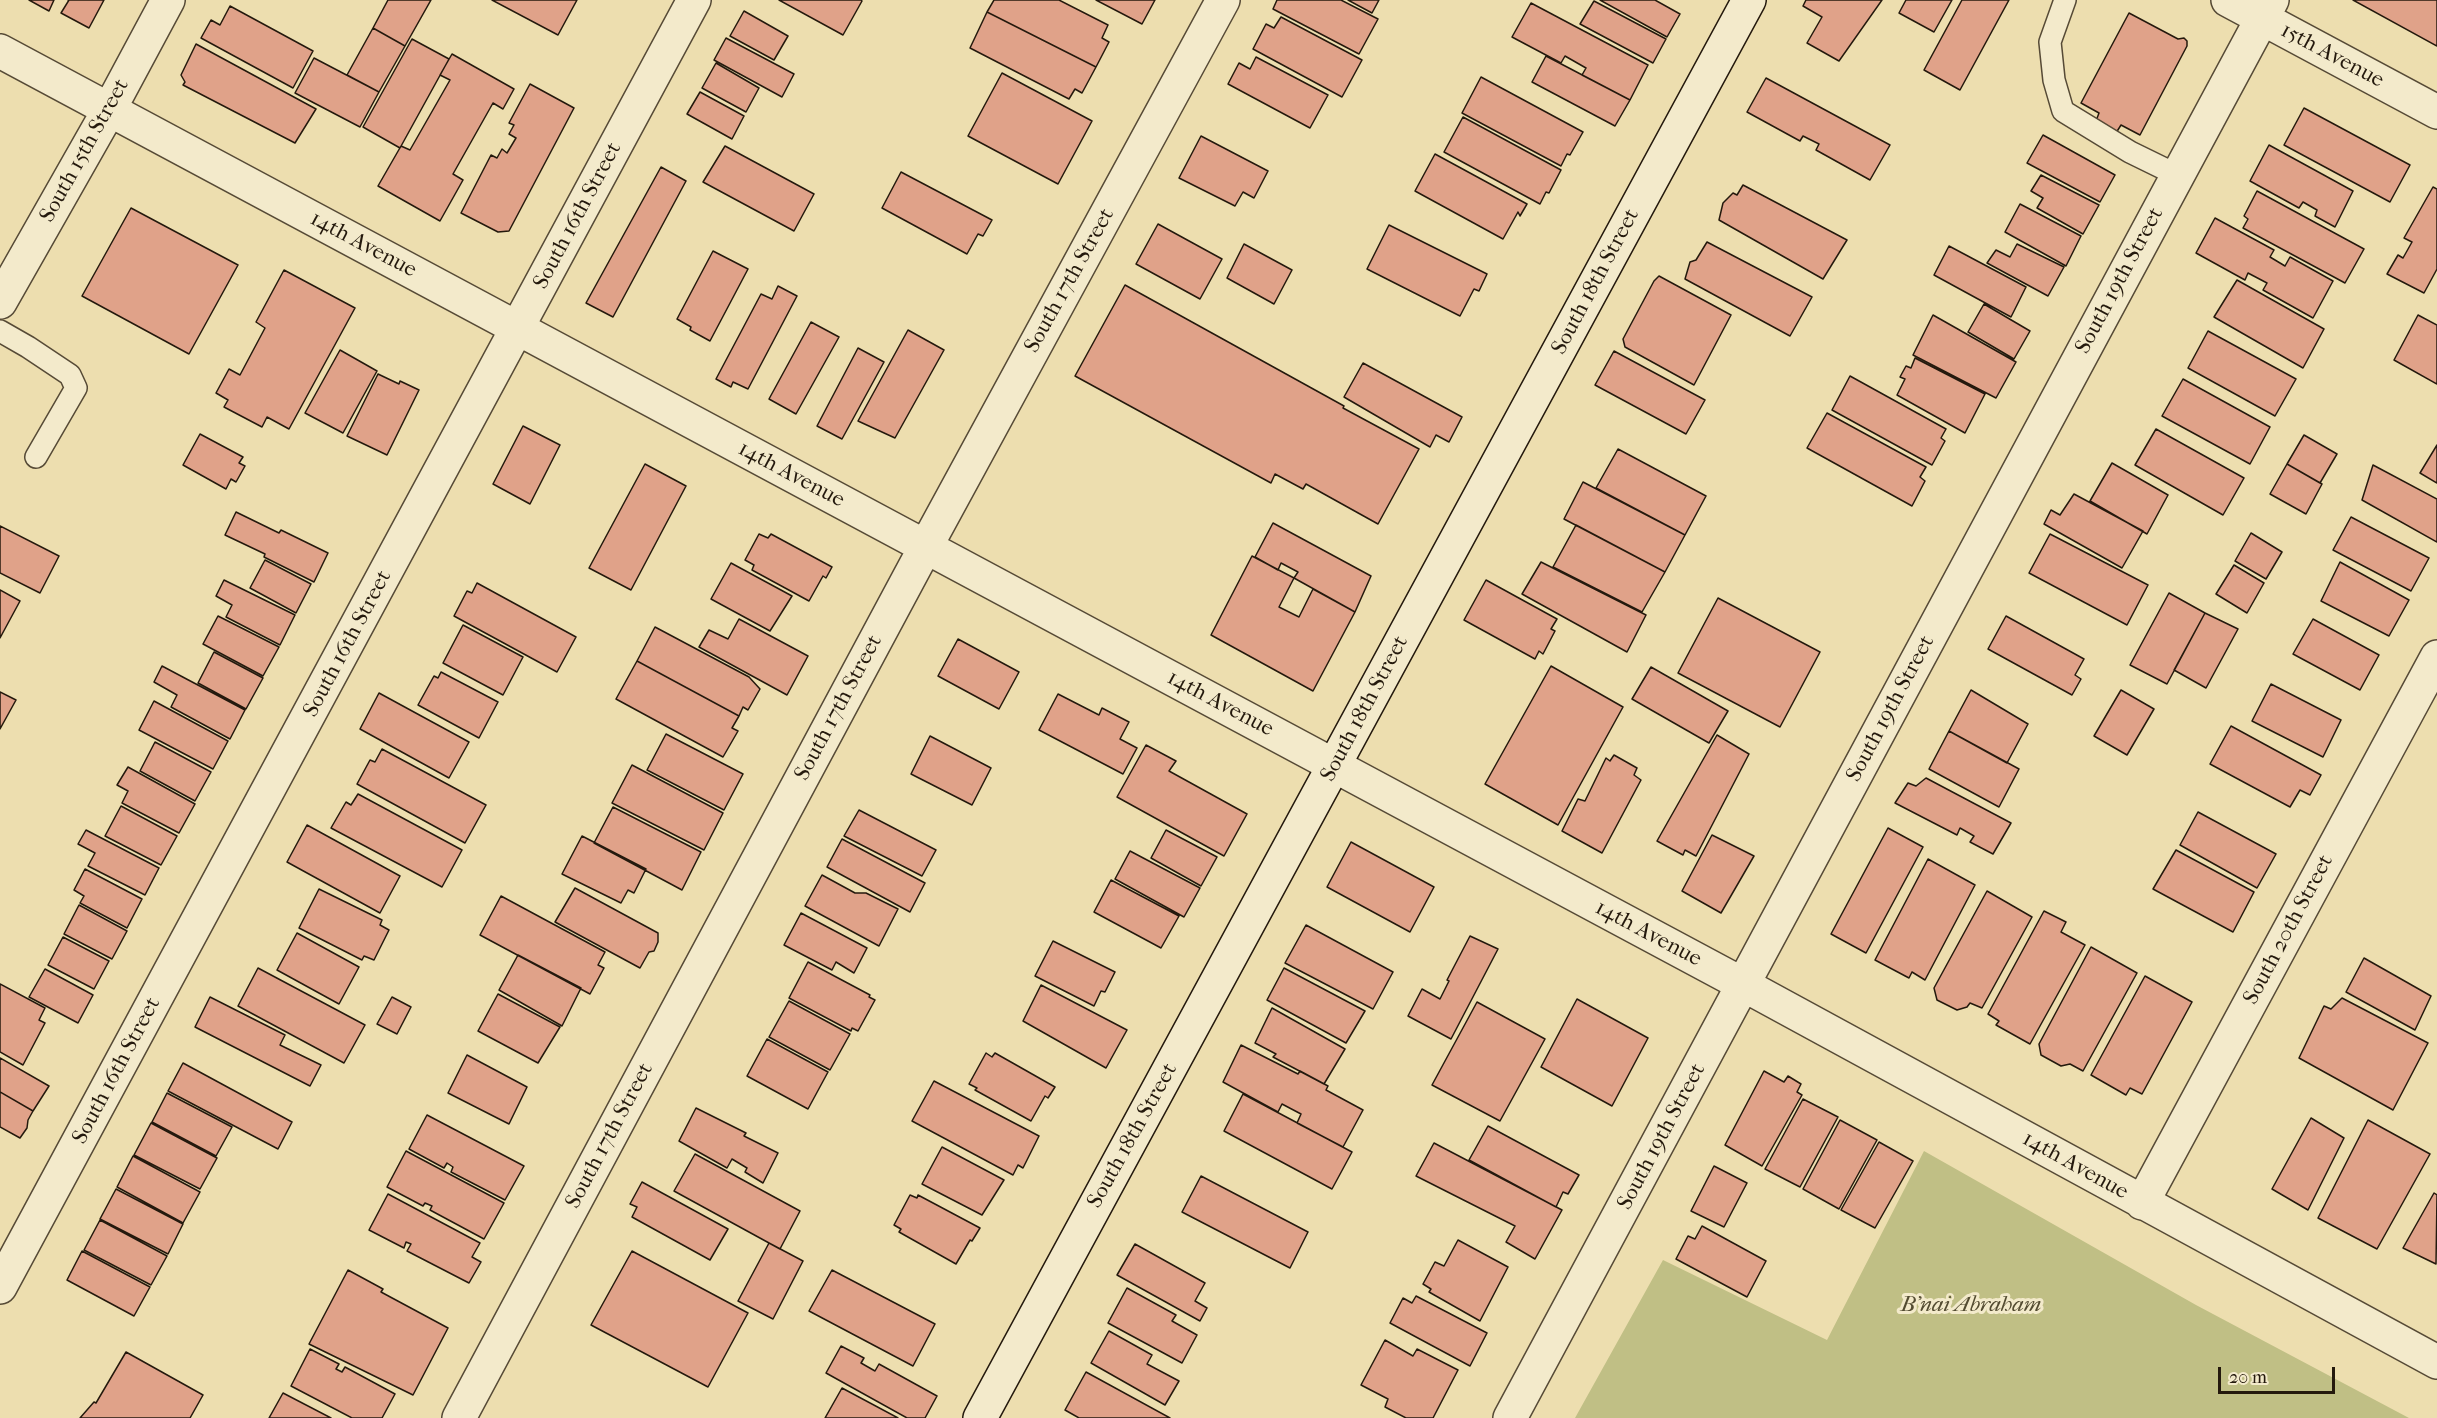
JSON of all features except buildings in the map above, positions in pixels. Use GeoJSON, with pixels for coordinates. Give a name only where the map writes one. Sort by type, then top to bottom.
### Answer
{"type":"FeatureCollection","features":[{"type":"Feature","properties":{"kind":"street","name":"South 15th Street"},"geometry":{"type":"LineString","coordinates":[[0,302],[109,110],[168,0]]}},
{"type":"Feature","properties":{"kind":"street","name":"South 16th Street"},"geometry":{"type":"LineString","coordinates":[[0,1287],[694,0]]}},
{"type":"Feature","properties":{"kind":"street","name":"South 17th Street"},"geometry":{"type":"LineString","coordinates":[[459,1418],[925,548],[1223,0]]}},
{"type":"Feature","properties":{"kind":"street","name":"South 18th Street"},"geometry":{"type":"LineString","coordinates":[[980,1418],[1749,0]]}},
{"type":"Feature","properties":{"kind":"street","name":"15th Avenue"},"geometry":{"type":"LineString","coordinates":[[2228,0],[2267,9],[2437,112]]}},
{"type":"Feature","properties":{"kind":"street","name":"South 19th Street"},"geometry":{"type":"LineString","coordinates":[[1510,1418],[2267,9]]}},
{"type":"Feature","properties":{"kind":"street","name":"14th Avenue"},"geometry":{"type":"LineString","coordinates":[[0,51],[1744,985],[2437,1362]]}},
{"type":"Feature","properties":{"kind":"street","name":"South 20th Street"},"geometry":{"type":"LineString","coordinates":[[2142,1203],[2437,657]]}},
{"type":"Feature","properties":{"kind":"lane"},"geometry":{"type":"LineString","coordinates":[[2065,0],[2050,42],[2054,80],[2063,111],[2130,152],[2177,175]]}},
{"type":"Feature","properties":{"kind":"lane"},"geometry":{"type":"LineString","coordinates":[[0,332],[28,346],[70,375],[76,388],[36,457]]}},
{"type":"Feature","properties":{"kind":"green space","name":"B'nai Abraham"},"geometry":{"type":"Polygon","coordinates":[[[1924,1151],[2196,1305],[2409,1418],[1575,1418],[1663,1260],[1827,1340],[1924,1151]]]}}]}
